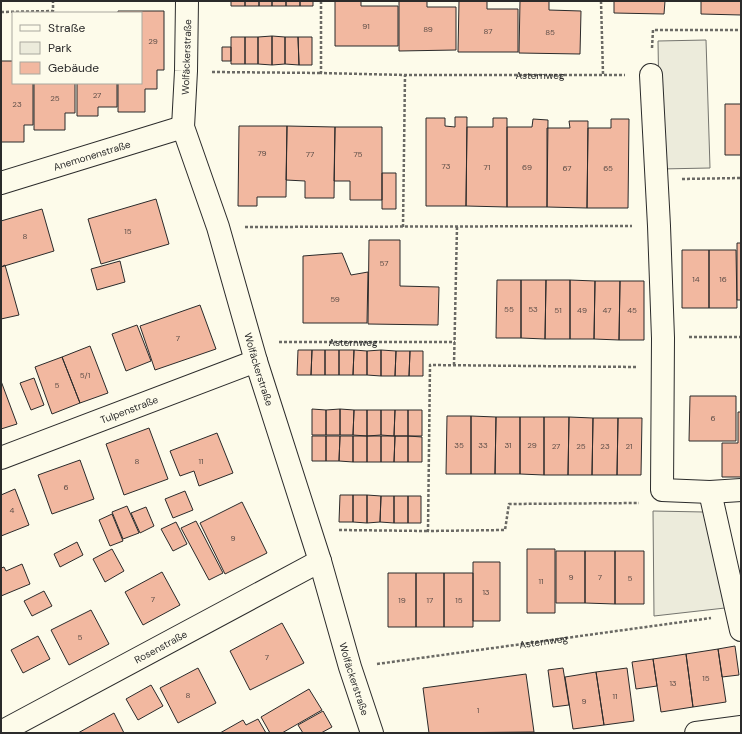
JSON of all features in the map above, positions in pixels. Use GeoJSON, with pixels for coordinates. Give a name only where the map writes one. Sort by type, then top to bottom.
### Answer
{"type":"FeatureCollection","features":[{"type":"Feature","properties":{"kind":"street","name":"Wolfäckerstraße"},"geometry":{"type":"LineString","coordinates":[[187,1],[186,71],[183,128],[218,227],[254,352],[320,561],[350,667],[372,733]]}},
{"type":"Feature","properties":{"kind":"street"},"geometry":{"type":"LineString","coordinates":[[651,75],[663,338],[662,490],[710,492],[741,490]]}},
{"type":"Feature","properties":{"kind":"street","name":"Anemonenstraße"},"geometry":{"type":"LineString","coordinates":[[1,183],[183,128]]}},
{"type":"Feature","properties":{"kind":"street","name":"Tulpenstraße"},"geometry":{"type":"LineString","coordinates":[[1,458],[254,352]]}},
{"type":"Feature","properties":{"kind":"street"},"geometry":{"type":"LineString","coordinates":[[710,492],[739,622]]}},
{"type":"Feature","properties":{"kind":"street","name":"Rosenstraße"},"geometry":{"type":"LineString","coordinates":[[1,732],[320,561]]}},
{"type":"Feature","properties":{"kind":"street"},"geometry":{"type":"LineString","coordinates":[[696,733],[741,727]]}},
{"type":"Feature","properties":{"kind":"path"},"geometry":{"type":"LineString","coordinates":[[1,12],[53,11],[53,1]]}},
{"type":"Feature","properties":{"kind":"path"},"geometry":{"type":"LineString","coordinates":[[321,1],[321,73]]}},
{"type":"Feature","properties":{"kind":"path"},"geometry":{"type":"LineString","coordinates":[[601,1],[603,75]]}},
{"type":"Feature","properties":{"kind":"path"},"geometry":{"type":"LineString","coordinates":[[651,75],[653,30],[741,30]]}},
{"type":"Feature","properties":{"kind":"path","name":"Asternweg"},"geometry":{"type":"LineString","coordinates":[[186,71],[651,75]]}},
{"type":"Feature","properties":{"kind":"path"},"geometry":{"type":"LineString","coordinates":[[404,227],[405,74]]}},
{"type":"Feature","properties":{"kind":"path"},"geometry":{"type":"LineString","coordinates":[[656,180],[741,178]]}},
{"type":"Feature","properties":{"kind":"path"},"geometry":{"type":"LineString","coordinates":[[218,227],[659,226]]}},
{"type":"Feature","properties":{"kind":"path"},"geometry":{"type":"LineString","coordinates":[[454,365],[457,227]]}},
{"type":"Feature","properties":{"kind":"path"},"geometry":{"type":"LineString","coordinates":[[663,338],[741,337]]}},
{"type":"Feature","properties":{"kind":"path","name":"Asternweg"},"geometry":{"type":"LineString","coordinates":[[254,352],[455,342]]}},
{"type":"Feature","properties":{"kind":"path"},"geometry":{"type":"LineString","coordinates":[[428,531],[430,365],[662,368]]}},
{"type":"Feature","properties":{"kind":"path"},"geometry":{"type":"LineString","coordinates":[[310,530],[505,530],[509,504],[663,503],[662,490]]}},
{"type":"Feature","properties":{"kind":"path","name":"Asternweg"},"geometry":{"type":"LineString","coordinates":[[350,667],[739,622]]}},
{"type":"Feature","properties":{"kind":"green space"},"geometry":{"type":"Polygon","coordinates":[[[706,40],[710,168],[660,169],[658,41],[706,40]]]}},
{"type":"Feature","properties":{"kind":"green space"},"geometry":{"type":"Polygon","coordinates":[[[653,511],[704,512],[725,608],[654,616],[653,511]]]}},
{"type":"Feature","properties":{"kind":"building"},"geometry":{"type":"Polygon","coordinates":[[[231,1],[245,1],[245,6],[231,6],[231,1]]]}},
{"type":"Feature","properties":{"kind":"building"},"geometry":{"type":"Polygon","coordinates":[[[245,1],[259,1],[259,6],[245,6],[245,1]]]}},
{"type":"Feature","properties":{"kind":"building"},"geometry":{"type":"Polygon","coordinates":[[[259,1],[272,1],[272,6],[259,6],[259,1]]]}},
{"type":"Feature","properties":{"kind":"building"},"geometry":{"type":"Polygon","coordinates":[[[272,1],[286,1],[286,6],[272,6],[272,1]]]}},
{"type":"Feature","properties":{"kind":"building"},"geometry":{"type":"Polygon","coordinates":[[[286,1],[300,1],[300,6],[286,6],[286,1]]]}},
{"type":"Feature","properties":{"kind":"building"},"geometry":{"type":"Polygon","coordinates":[[[300,1],[313,1],[313,6],[300,6],[300,1]]]}},
{"type":"Feature","properties":{"kind":"building"},"geometry":{"type":"Polygon","coordinates":[[[335,1],[361,1],[361,6],[398,6],[398,46],[335,46],[335,1]]]}},
{"type":"Feature","properties":{"kind":"building"},"geometry":{"type":"Polygon","coordinates":[[[399,1],[427,1],[427,7],[456,7],[456,50],[399,51],[399,1]]]}},
{"type":"Feature","properties":{"kind":"building"},"geometry":{"type":"Polygon","coordinates":[[[459,1],[487,1],[487,9],[518,9],[518,52],[458,52],[459,1]]]}},
{"type":"Feature","properties":{"kind":"building"},"geometry":{"type":"Polygon","coordinates":[[[520,1],[549,1],[549,10],[581,11],[580,54],[519,53],[520,1]]]}},
{"type":"Feature","properties":{"kind":"building"},"geometry":{"type":"Polygon","coordinates":[[[614,1],[665,1],[664,14],[614,13],[614,1]]]}},
{"type":"Feature","properties":{"kind":"building"},"geometry":{"type":"Polygon","coordinates":[[[701,1],[741,1],[741,15],[701,14],[701,1]]]}},
{"type":"Feature","properties":{"kind":"building"},"geometry":{"type":"Polygon","coordinates":[[[164,11],[164,70],[157,70],[157,89],[145,89],[145,112],[118,112],[118,84],[142,84],[142,12],[118,12],[164,11]]]}},
{"type":"Feature","properties":{"kind":"building"},"geometry":{"type":"Polygon","coordinates":[[[272,36],[272,65],[258,64],[258,37],[272,36]]]}},
{"type":"Feature","properties":{"kind":"building"},"geometry":{"type":"Polygon","coordinates":[[[272,36],[285,37],[285,64],[272,65],[272,36]]]}},
{"type":"Feature","properties":{"kind":"building"},"geometry":{"type":"Polygon","coordinates":[[[231,37],[245,37],[245,64],[231,64],[231,37]]]}},
{"type":"Feature","properties":{"kind":"building"},"geometry":{"type":"Polygon","coordinates":[[[245,37],[258,37],[258,64],[245,64],[245,37]]]}},
{"type":"Feature","properties":{"kind":"building"},"geometry":{"type":"Polygon","coordinates":[[[285,37],[298,37],[299,65],[285,64],[285,37]]]}},
{"type":"Feature","properties":{"kind":"building"},"geometry":{"type":"Polygon","coordinates":[[[298,37],[312,37],[312,65],[299,65],[298,37]]]}},
{"type":"Feature","properties":{"kind":"building"},"geometry":{"type":"Polygon","coordinates":[[[222,47],[231,47],[231,61],[222,61],[222,47]]]}},
{"type":"Feature","properties":{"kind":"building"},"geometry":{"type":"Polygon","coordinates":[[[1,61],[12,61],[12,84],[33,84],[33,125],[24,125],[24,142],[1,142],[1,61]]]}},
{"type":"Feature","properties":{"kind":"building"},"geometry":{"type":"Polygon","coordinates":[[[34,84],[75,84],[75,113],[65,113],[65,130],[34,130],[34,84]]]}},
{"type":"Feature","properties":{"kind":"building"},"geometry":{"type":"Polygon","coordinates":[[[77,84],[117,84],[117,107],[98,107],[98,116],[77,116],[77,84]]]}},
{"type":"Feature","properties":{"kind":"building"},"geometry":{"type":"Polygon","coordinates":[[[725,104],[741,104],[741,155],[725,155],[725,104]]]}},
{"type":"Feature","properties":{"kind":"building"},"geometry":{"type":"Polygon","coordinates":[[[455,117],[467,117],[466,206],[426,206],[426,118],[445,118],[445,126],[455,127],[455,117]]]}},
{"type":"Feature","properties":{"kind":"building"},"geometry":{"type":"Polygon","coordinates":[[[493,118],[507,118],[507,207],[466,206],[467,127],[493,127],[493,118]]]}},
{"type":"Feature","properties":{"kind":"building"},"geometry":{"type":"Polygon","coordinates":[[[533,119],[548,120],[547,207],[507,207],[507,127],[532,127],[533,119]]]}},
{"type":"Feature","properties":{"kind":"building"},"geometry":{"type":"Polygon","coordinates":[[[611,119],[629,119],[628,208],[587,208],[588,128],[611,128],[611,119]]]}},
{"type":"Feature","properties":{"kind":"building"},"geometry":{"type":"Polygon","coordinates":[[[569,121],[588,121],[587,208],[547,207],[547,128],[570,128],[569,121]]]}},
{"type":"Feature","properties":{"kind":"building"},"geometry":{"type":"Polygon","coordinates":[[[239,126],[287,126],[286,197],[257,197],[257,206],[238,206],[239,126]]]}},
{"type":"Feature","properties":{"kind":"building"},"geometry":{"type":"Polygon","coordinates":[[[287,126],[335,127],[334,198],[305,198],[305,181],[286,180],[287,126]]]}},
{"type":"Feature","properties":{"kind":"building"},"geometry":{"type":"Polygon","coordinates":[[[335,127],[382,127],[382,200],[350,200],[350,181],[334,181],[335,127]]]}},
{"type":"Feature","properties":{"kind":"building"},"geometry":{"type":"Polygon","coordinates":[[[382,173],[396,173],[396,209],[382,209],[382,173]]]}},
{"type":"Feature","properties":{"kind":"building"},"geometry":{"type":"Polygon","coordinates":[[[156,199],[169,244],[101,264],[88,219],[156,199]]]}},
{"type":"Feature","properties":{"kind":"building"},"geometry":{"type":"Polygon","coordinates":[[[42,209],[54,251],[1,267],[1,221],[42,209]]]}},
{"type":"Feature","properties":{"kind":"building"},"geometry":{"type":"Polygon","coordinates":[[[369,240],[400,240],[400,286],[439,287],[438,325],[368,324],[369,240]]]}},
{"type":"Feature","properties":{"kind":"building"},"geometry":{"type":"Polygon","coordinates":[[[737,243],[741,243],[741,300],[737,300],[737,243]]]}},
{"type":"Feature","properties":{"kind":"building"},"geometry":{"type":"Polygon","coordinates":[[[682,250],[709,250],[709,308],[682,308],[682,250]]]}},
{"type":"Feature","properties":{"kind":"building"},"geometry":{"type":"Polygon","coordinates":[[[709,250],[736,250],[737,308],[709,308],[709,250]]]}},
{"type":"Feature","properties":{"kind":"building"},"geometry":{"type":"Polygon","coordinates":[[[342,253],[351,275],[368,272],[367,323],[303,323],[303,256],[342,253]]]}},
{"type":"Feature","properties":{"kind":"building"},"geometry":{"type":"Polygon","coordinates":[[[120,261],[125,282],[97,290],[91,269],[120,261]]]}},
{"type":"Feature","properties":{"kind":"building"},"geometry":{"type":"Polygon","coordinates":[[[5,265],[19,315],[1,319],[1,267],[5,265]]]}},
{"type":"Feature","properties":{"kind":"building"},"geometry":{"type":"Polygon","coordinates":[[[497,280],[521,280],[521,338],[496,338],[497,280]]]}},
{"type":"Feature","properties":{"kind":"building"},"geometry":{"type":"Polygon","coordinates":[[[521,280],[546,280],[545,339],[521,338],[521,280]]]}},
{"type":"Feature","properties":{"kind":"building"},"geometry":{"type":"Polygon","coordinates":[[[546,280],[570,280],[570,339],[545,339],[546,280]]]}},
{"type":"Feature","properties":{"kind":"building"},"geometry":{"type":"Polygon","coordinates":[[[570,280],[595,281],[594,339],[570,339],[570,280]]]}},
{"type":"Feature","properties":{"kind":"building"},"geometry":{"type":"Polygon","coordinates":[[[595,281],[620,281],[619,340],[594,339],[595,281]]]}},
{"type":"Feature","properties":{"kind":"building"},"geometry":{"type":"Polygon","coordinates":[[[620,281],[644,281],[644,340],[619,340],[620,281]]]}},
{"type":"Feature","properties":{"kind":"building"},"geometry":{"type":"Polygon","coordinates":[[[200,305],[216,349],[155,370],[140,326],[200,305]]]}},
{"type":"Feature","properties":{"kind":"building"},"geometry":{"type":"Polygon","coordinates":[[[137,325],[151,361],[126,371],[112,334],[137,325]]]}},
{"type":"Feature","properties":{"kind":"building"},"geometry":{"type":"Polygon","coordinates":[[[90,346],[108,393],[80,403],[62,357],[90,346]]]}},
{"type":"Feature","properties":{"kind":"building"},"geometry":{"type":"Polygon","coordinates":[[[298,350],[312,350],[311,375],[297,375],[298,350]]]}},
{"type":"Feature","properties":{"kind":"building"},"geometry":{"type":"Polygon","coordinates":[[[312,350],[325,350],[325,375],[311,375],[312,350]]]}},
{"type":"Feature","properties":{"kind":"building"},"geometry":{"type":"Polygon","coordinates":[[[325,350],[339,350],[339,375],[325,375],[325,350]]]}},
{"type":"Feature","properties":{"kind":"building"},"geometry":{"type":"Polygon","coordinates":[[[339,350],[354,350],[353,375],[339,375],[339,350]]]}},
{"type":"Feature","properties":{"kind":"building"},"geometry":{"type":"Polygon","coordinates":[[[354,350],[367,351],[367,375],[353,375],[354,350]]]}},
{"type":"Feature","properties":{"kind":"building"},"geometry":{"type":"Polygon","coordinates":[[[381,350],[381,376],[367,375],[367,351],[381,350]]]}},
{"type":"Feature","properties":{"kind":"building"},"geometry":{"type":"Polygon","coordinates":[[[381,350],[396,351],[395,376],[381,376],[381,350]]]}},
{"type":"Feature","properties":{"kind":"building"},"geometry":{"type":"Polygon","coordinates":[[[396,351],[410,351],[409,376],[395,376],[396,351]]]}},
{"type":"Feature","properties":{"kind":"building"},"geometry":{"type":"Polygon","coordinates":[[[410,351],[423,351],[423,376],[409,376],[410,351]]]}},
{"type":"Feature","properties":{"kind":"building"},"geometry":{"type":"Polygon","coordinates":[[[62,357],[80,403],[52,414],[35,367],[62,357]]]}},
{"type":"Feature","properties":{"kind":"building"},"geometry":{"type":"Polygon","coordinates":[[[34,378],[44,405],[31,410],[20,383],[34,378]]]}},
{"type":"Feature","properties":{"kind":"building"},"geometry":{"type":"Polygon","coordinates":[[[1,381],[17,424],[1,429],[1,381]]]}},
{"type":"Feature","properties":{"kind":"building"},"geometry":{"type":"Polygon","coordinates":[[[690,396],[736,396],[736,441],[689,441],[690,396]]]}},
{"type":"Feature","properties":{"kind":"building"},"geometry":{"type":"Polygon","coordinates":[[[312,409],[326,410],[326,435],[312,435],[312,409]]]}},
{"type":"Feature","properties":{"kind":"building"},"geometry":{"type":"Polygon","coordinates":[[[340,409],[340,435],[326,435],[326,410],[340,409]]]}},
{"type":"Feature","properties":{"kind":"building"},"geometry":{"type":"Polygon","coordinates":[[[340,409],[354,410],[353,435],[340,435],[340,409]]]}},
{"type":"Feature","properties":{"kind":"building"},"geometry":{"type":"Polygon","coordinates":[[[354,410],[367,410],[367,436],[353,435],[354,410]]]}},
{"type":"Feature","properties":{"kind":"building"},"geometry":{"type":"Polygon","coordinates":[[[367,410],[381,410],[381,435],[367,436],[367,410]]]}},
{"type":"Feature","properties":{"kind":"building"},"geometry":{"type":"Polygon","coordinates":[[[381,410],[395,410],[394,436],[381,435],[381,410]]]}},
{"type":"Feature","properties":{"kind":"building"},"geometry":{"type":"Polygon","coordinates":[[[395,410],[408,410],[408,436],[394,436],[395,410]]]}},
{"type":"Feature","properties":{"kind":"building"},"geometry":{"type":"Polygon","coordinates":[[[408,410],[422,410],[422,436],[408,436],[408,410]]]}},
{"type":"Feature","properties":{"kind":"building"},"geometry":{"type":"Polygon","coordinates":[[[738,412],[741,412],[741,477],[722,477],[722,443],[738,443],[738,412]]]}},
{"type":"Feature","properties":{"kind":"building"},"geometry":{"type":"Polygon","coordinates":[[[447,416],[471,416],[471,474],[446,474],[447,416]]]}},
{"type":"Feature","properties":{"kind":"building"},"geometry":{"type":"Polygon","coordinates":[[[471,416],[496,417],[495,474],[471,474],[471,416]]]}},
{"type":"Feature","properties":{"kind":"building"},"geometry":{"type":"Polygon","coordinates":[[[496,417],[520,417],[520,474],[495,474],[496,417]]]}},
{"type":"Feature","properties":{"kind":"building"},"geometry":{"type":"Polygon","coordinates":[[[520,417],[544,417],[544,475],[520,474],[520,417]]]}},
{"type":"Feature","properties":{"kind":"building"},"geometry":{"type":"Polygon","coordinates":[[[544,417],[569,417],[568,475],[544,475],[544,417]]]}},
{"type":"Feature","properties":{"kind":"building"},"geometry":{"type":"Polygon","coordinates":[[[569,417],[593,418],[592,475],[568,475],[569,417]]]}},
{"type":"Feature","properties":{"kind":"building"},"geometry":{"type":"Polygon","coordinates":[[[593,418],[618,418],[617,475],[592,475],[593,418]]]}},
{"type":"Feature","properties":{"kind":"building"},"geometry":{"type":"Polygon","coordinates":[[[618,418],[642,418],[641,475],[617,475],[618,418]]]}},
{"type":"Feature","properties":{"kind":"building"},"geometry":{"type":"Polygon","coordinates":[[[149,428],[168,479],[124,495],[106,444],[149,428]]]}},
{"type":"Feature","properties":{"kind":"building"},"geometry":{"type":"Polygon","coordinates":[[[217,433],[233,473],[199,486],[194,471],[180,476],[170,451],[217,433]]]}},
{"type":"Feature","properties":{"kind":"building"},"geometry":{"type":"Polygon","coordinates":[[[312,436],[326,436],[326,461],[312,461],[312,436]]]}},
{"type":"Feature","properties":{"kind":"building"},"geometry":{"type":"Polygon","coordinates":[[[326,436],[340,436],[339,461],[326,461],[326,436]]]}},
{"type":"Feature","properties":{"kind":"building"},"geometry":{"type":"Polygon","coordinates":[[[340,436],[353,436],[353,462],[339,461],[340,436]]]}},
{"type":"Feature","properties":{"kind":"building"},"geometry":{"type":"Polygon","coordinates":[[[353,436],[367,436],[367,462],[353,462],[353,436]]]}},
{"type":"Feature","properties":{"kind":"building"},"geometry":{"type":"Polygon","coordinates":[[[367,436],[381,436],[381,462],[367,462],[367,436]]]}},
{"type":"Feature","properties":{"kind":"building"},"geometry":{"type":"Polygon","coordinates":[[[381,436],[395,436],[394,462],[381,462],[381,436]]]}},
{"type":"Feature","properties":{"kind":"building"},"geometry":{"type":"Polygon","coordinates":[[[395,436],[408,436],[408,462],[394,462],[395,436]]]}},
{"type":"Feature","properties":{"kind":"building"},"geometry":{"type":"Polygon","coordinates":[[[408,436],[422,437],[422,462],[408,462],[408,436]]]}},
{"type":"Feature","properties":{"kind":"building"},"geometry":{"type":"Polygon","coordinates":[[[80,460],[94,499],[52,514],[38,475],[80,460]]]}},
{"type":"Feature","properties":{"kind":"building"},"geometry":{"type":"Polygon","coordinates":[[[15,489],[29,525],[1,536],[1,495],[15,489]]]}},
{"type":"Feature","properties":{"kind":"building"},"geometry":{"type":"Polygon","coordinates":[[[185,491],[193,510],[173,518],[165,499],[185,491]]]}},
{"type":"Feature","properties":{"kind":"building"},"geometry":{"type":"Polygon","coordinates":[[[340,495],[353,495],[353,522],[339,522],[340,495]]]}},
{"type":"Feature","properties":{"kind":"building"},"geometry":{"type":"Polygon","coordinates":[[[353,495],[367,495],[367,523],[353,522],[353,495]]]}},
{"type":"Feature","properties":{"kind":"building"},"geometry":{"type":"Polygon","coordinates":[[[367,495],[381,496],[380,522],[367,523],[367,495]]]}},
{"type":"Feature","properties":{"kind":"building"},"geometry":{"type":"Polygon","coordinates":[[[381,496],[394,496],[394,523],[380,522],[381,496]]]}},
{"type":"Feature","properties":{"kind":"building"},"geometry":{"type":"Polygon","coordinates":[[[394,496],[408,496],[408,523],[394,523],[394,496]]]}},
{"type":"Feature","properties":{"kind":"building"},"geometry":{"type":"Polygon","coordinates":[[[408,496],[421,496],[421,523],[408,523],[408,496]]]}},
{"type":"Feature","properties":{"kind":"building"},"geometry":{"type":"Polygon","coordinates":[[[242,502],[267,553],[225,574],[200,523],[242,502]]]}},
{"type":"Feature","properties":{"kind":"building"},"geometry":{"type":"Polygon","coordinates":[[[127,506],[139,533],[123,539],[112,512],[127,506]]]}},
{"type":"Feature","properties":{"kind":"building"},"geometry":{"type":"Polygon","coordinates":[[[146,507],[154,526],[140,533],[131,513],[146,507]]]}},
{"type":"Feature","properties":{"kind":"building"},"geometry":{"type":"Polygon","coordinates":[[[112,514],[123,541],[110,546],[99,520],[112,514]]]}},
{"type":"Feature","properties":{"kind":"building"},"geometry":{"type":"Polygon","coordinates":[[[196,521],[223,573],[209,580],[181,528],[196,521]]]}},
{"type":"Feature","properties":{"kind":"building"},"geometry":{"type":"Polygon","coordinates":[[[176,522],[187,544],[173,551],[161,529],[176,522]]]}},
{"type":"Feature","properties":{"kind":"building"},"geometry":{"type":"Polygon","coordinates":[[[77,542],[83,555],[60,567],[54,554],[77,542]]]}},
{"type":"Feature","properties":{"kind":"building"},"geometry":{"type":"Polygon","coordinates":[[[112,549],[124,571],[105,582],[93,559],[112,549]]]}},
{"type":"Feature","properties":{"kind":"building"},"geometry":{"type":"Polygon","coordinates":[[[527,549],[555,549],[555,613],[527,613],[527,549]]]}},
{"type":"Feature","properties":{"kind":"building"},"geometry":{"type":"Polygon","coordinates":[[[556,551],[585,551],[585,603],[556,603],[556,551]]]}},
{"type":"Feature","properties":{"kind":"building"},"geometry":{"type":"Polygon","coordinates":[[[585,551],[615,551],[615,604],[585,603],[585,551]]]}},
{"type":"Feature","properties":{"kind":"building"},"geometry":{"type":"Polygon","coordinates":[[[615,551],[644,551],[644,604],[615,604],[615,551]]]}},
{"type":"Feature","properties":{"kind":"building"},"geometry":{"type":"Polygon","coordinates":[[[473,562],[500,562],[500,621],[473,621],[473,562]]]}},
{"type":"Feature","properties":{"kind":"building"},"geometry":{"type":"Polygon","coordinates":[[[22,564],[30,584],[1,596],[1,568],[4,567],[6,571],[22,564]]]}},
{"type":"Feature","properties":{"kind":"building"},"geometry":{"type":"Polygon","coordinates":[[[162,572],[180,605],[143,625],[125,592],[162,572]]]}},
{"type":"Feature","properties":{"kind":"building"},"geometry":{"type":"Polygon","coordinates":[[[388,573],[416,573],[416,627],[388,627],[388,573]]]}},
{"type":"Feature","properties":{"kind":"building"},"geometry":{"type":"Polygon","coordinates":[[[416,573],[444,573],[444,627],[416,627],[416,573]]]}},
{"type":"Feature","properties":{"kind":"building"},"geometry":{"type":"Polygon","coordinates":[[[444,573],[473,573],[473,627],[444,627],[444,573]]]}},
{"type":"Feature","properties":{"kind":"building"},"geometry":{"type":"Polygon","coordinates":[[[44,591],[52,606],[32,616],[24,601],[44,591]]]}},
{"type":"Feature","properties":{"kind":"building"},"geometry":{"type":"Polygon","coordinates":[[[91,610],[109,644],[69,665],[51,630],[91,610]]]}},
{"type":"Feature","properties":{"kind":"building"},"geometry":{"type":"Polygon","coordinates":[[[282,623],[304,663],[250,690],[230,651],[282,623]]]}},
{"type":"Feature","properties":{"kind":"building"},"geometry":{"type":"Polygon","coordinates":[[[38,636],[50,659],[23,673],[11,650],[38,636]]]}},
{"type":"Feature","properties":{"kind":"building"},"geometry":{"type":"Polygon","coordinates":[[[735,646],[739,675],[722,677],[718,649],[735,646]]]}},
{"type":"Feature","properties":{"kind":"building"},"geometry":{"type":"Polygon","coordinates":[[[718,649],[726,702],[693,707],[686,654],[718,649]]]}},
{"type":"Feature","properties":{"kind":"building"},"geometry":{"type":"Polygon","coordinates":[[[686,654],[693,707],[661,712],[653,659],[686,654]]]}},
{"type":"Feature","properties":{"kind":"building"},"geometry":{"type":"Polygon","coordinates":[[[653,659],[657,686],[636,689],[632,662],[653,659]]]}},
{"type":"Feature","properties":{"kind":"building"},"geometry":{"type":"Polygon","coordinates":[[[198,668],[216,703],[178,723],[160,688],[198,668]]]}},
{"type":"Feature","properties":{"kind":"building"},"geometry":{"type":"Polygon","coordinates":[[[563,668],[569,705],[553,707],[548,670],[563,668]]]}},
{"type":"Feature","properties":{"kind":"building"},"geometry":{"type":"Polygon","coordinates":[[[627,668],[634,721],[604,725],[596,672],[627,668]]]}},
{"type":"Feature","properties":{"kind":"building"},"geometry":{"type":"Polygon","coordinates":[[[596,672],[604,725],[573,729],[565,677],[596,672]]]}},
{"type":"Feature","properties":{"kind":"building"},"geometry":{"type":"Polygon","coordinates":[[[526,674],[534,732],[429,733],[423,688],[526,674]]]}},
{"type":"Feature","properties":{"kind":"building"},"geometry":{"type":"Polygon","coordinates":[[[151,685],[163,706],[138,720],[126,699],[151,685]]]}},
{"type":"Feature","properties":{"kind":"building"},"geometry":{"type":"Polygon","coordinates":[[[309,689],[322,710],[282,733],[270,733],[261,717],[309,689]]]}},
{"type":"Feature","properties":{"kind":"building"},"geometry":{"type":"Polygon","coordinates":[[[323,711],[332,727],[321,733],[303,733],[298,725],[323,711]]]}},
{"type":"Feature","properties":{"kind":"building"},"geometry":{"type":"Polygon","coordinates":[[[114,713],[124,733],[78,733],[114,713]]]}},
{"type":"Feature","properties":{"kind":"building"},"geometry":{"type":"Polygon","coordinates":[[[258,719],[266,733],[220,733],[243,720],[246,725],[258,719]]]}}]}
